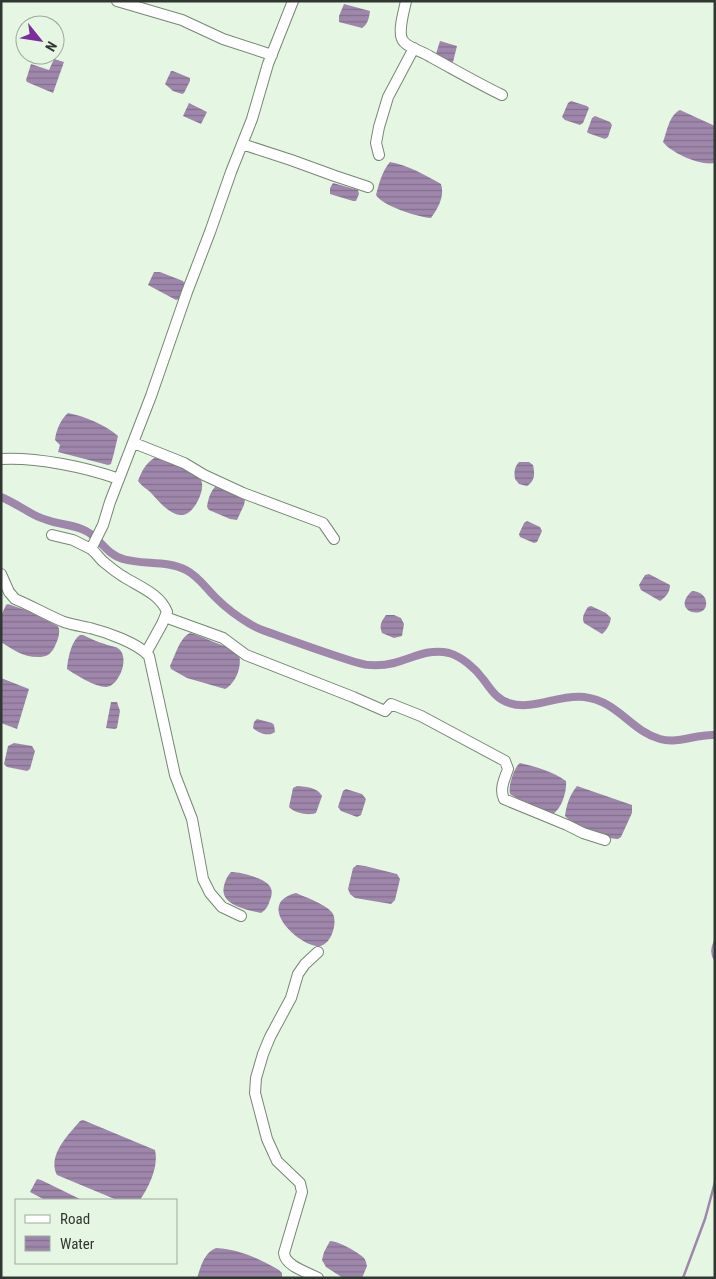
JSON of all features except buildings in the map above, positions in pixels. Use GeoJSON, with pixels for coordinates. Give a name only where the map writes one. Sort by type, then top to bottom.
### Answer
{"type":"FeatureCollection","features":[{"type":"Feature","properties":{"kind":"street"},"geometry":{"type":"LineString","coordinates":[[117,1],[182,20],[223,39],[272,55]]}},
{"type":"Feature","properties":{"kind":"street"},"geometry":{"type":"LineString","coordinates":[[146,653],[167,612],[164,605],[150,592],[122,576],[101,560],[95,552],[93,545],[134,443],[293,1]]}},
{"type":"Feature","properties":{"kind":"street"},"geometry":{"type":"LineString","coordinates":[[406,1],[402,22],[402,39],[405,44],[502,95]]}},
{"type":"Feature","properties":{"kind":"street"},"geometry":{"type":"LineString","coordinates":[[379,155],[376,143],[388,97],[414,48]]}},
{"type":"Feature","properties":{"kind":"street"},"geometry":{"type":"LineString","coordinates":[[242,144],[368,186]]}},
{"type":"Feature","properties":{"kind":"street"},"geometry":{"type":"LineString","coordinates":[[134,443],[184,463],[204,475],[243,493],[323,523],[334,539]]}},
{"type":"Feature","properties":{"kind":"street"},"geometry":{"type":"LineString","coordinates":[[1,459],[63,464],[119,479]]}},
{"type":"Feature","properties":{"kind":"street"},"geometry":{"type":"LineString","coordinates":[[52,535],[93,545]]}},
{"type":"Feature","properties":{"kind":"street"},"geometry":{"type":"LineString","coordinates":[[1,574],[9,592],[15,599],[64,622],[90,628],[122,639],[149,656],[175,775],[192,819],[203,880],[210,893],[222,907],[241,916]]}},
{"type":"Feature","properties":{"kind":"street"},"geometry":{"type":"LineString","coordinates":[[165,617],[223,638],[246,655],[385,711],[391,704],[421,716],[505,761],[508,769],[502,786],[501,794],[504,799],[583,833],[605,840]]}},
{"type":"Feature","properties":{"kind":"street"},"geometry":{"type":"LineString","coordinates":[[318,952],[305,964],[298,974],[291,998],[263,1054],[255,1086],[255,1093],[267,1139],[277,1160],[300,1183],[302,1188],[284,1257],[298,1273],[318,1278]]}},
{"type":"Feature","properties":{"kind":"water"},"geometry":{"type":"Polygon","coordinates":[[[344,4],[370,11],[368,21],[362,28],[339,22],[339,16],[344,4]]]}},
{"type":"Feature","properties":{"kind":"water"},"geometry":{"type":"Polygon","coordinates":[[[440,41],[457,46],[453,62],[448,63],[435,57],[440,41]]]}},
{"type":"Feature","properties":{"kind":"water"},"geometry":{"type":"Polygon","coordinates":[[[31,65],[49,70],[51,65],[63,65],[53,93],[26,80],[31,65]]]}},
{"type":"Feature","properties":{"kind":"water"},"geometry":{"type":"Polygon","coordinates":[[[171,71],[190,78],[184,93],[173,91],[165,84],[171,71]]]}},
{"type":"Feature","properties":{"kind":"water"},"geometry":{"type":"Polygon","coordinates":[[[571,101],[589,108],[583,123],[580,125],[565,120],[562,117],[568,103],[571,101]]]}},
{"type":"Feature","properties":{"kind":"water"},"geometry":{"type":"Polygon","coordinates":[[[189,103],[207,112],[201,124],[183,116],[189,103]]]}},
{"type":"Feature","properties":{"kind":"water"},"geometry":{"type":"Polygon","coordinates":[[[680,110],[715,126],[714,163],[694,161],[673,150],[663,142],[673,116],[680,110]]]}},
{"type":"Feature","properties":{"kind":"water"},"geometry":{"type":"Polygon","coordinates":[[[595,116],[610,122],[612,125],[608,137],[605,139],[587,132],[592,118],[595,116]]]}},
{"type":"Feature","properties":{"kind":"water"},"geometry":{"type":"Polygon","coordinates":[[[390,162],[410,168],[441,184],[441,198],[431,218],[418,216],[393,207],[376,195],[383,173],[390,162]]]}},
{"type":"Feature","properties":{"kind":"water"},"geometry":{"type":"Polygon","coordinates":[[[333,183],[358,190],[359,194],[356,201],[330,194],[330,188],[333,183]]]}},
{"type":"Feature","properties":{"kind":"water"},"geometry":{"type":"Polygon","coordinates":[[[154,272],[160,272],[183,281],[185,284],[179,299],[176,300],[148,285],[154,272]]]}},
{"type":"Feature","properties":{"kind":"water"},"geometry":{"type":"Polygon","coordinates":[[[68,413],[81,416],[107,428],[118,436],[111,464],[108,465],[58,452],[60,445],[55,440],[56,432],[68,413]]]}},
{"type":"Feature","properties":{"kind":"water"},"geometry":{"type":"Polygon","coordinates":[[[158,456],[173,461],[201,480],[202,489],[198,500],[187,514],[179,515],[170,511],[138,481],[145,466],[158,456]]]}},
{"type":"Feature","properties":{"kind":"water"},"geometry":{"type":"Polygon","coordinates":[[[519,462],[529,462],[533,465],[534,477],[527,486],[519,484],[515,479],[515,470],[519,462]]]}},
{"type":"Feature","properties":{"kind":"water"},"geometry":{"type":"Polygon","coordinates":[[[215,487],[231,491],[245,500],[237,520],[209,510],[207,507],[215,487]]]}},
{"type":"Feature","properties":{"kind":"water"},"geometry":{"type":"Polygon","coordinates":[[[527,521],[540,527],[542,531],[537,542],[534,543],[520,537],[519,534],[524,523],[527,521]]]}},
{"type":"Feature","properties":{"kind":"water"},"geometry":{"type":"Polygon","coordinates":[[[649,574],[670,585],[667,594],[660,601],[641,590],[639,585],[645,575],[649,574]]]}},
{"type":"Feature","properties":{"kind":"water"},"geometry":{"type":"Polygon","coordinates":[[[692,591],[696,591],[705,598],[706,606],[703,610],[693,612],[688,610],[685,605],[686,599],[692,591]]]}},
{"type":"Feature","properties":{"kind":"water"},"geometry":{"type":"Polygon","coordinates":[[[8,604],[28,611],[58,626],[58,638],[49,654],[41,657],[27,656],[1,642],[1,616],[8,604]]]}},
{"type":"Feature","properties":{"kind":"water"},"geometry":{"type":"Polygon","coordinates":[[[591,606],[606,613],[611,618],[608,627],[602,634],[584,623],[584,615],[588,607],[591,606]]]}},
{"type":"Feature","properties":{"kind":"water"},"geometry":{"type":"Polygon","coordinates":[[[386,615],[394,615],[401,618],[404,624],[402,636],[394,638],[382,633],[381,624],[386,615]]]}},
{"type":"Feature","properties":{"kind":"water"},"geometry":{"type":"Polygon","coordinates":[[[190,633],[239,654],[238,672],[234,681],[227,688],[187,678],[171,669],[170,666],[183,638],[190,633]]]}},
{"type":"Feature","properties":{"kind":"water"},"geometry":{"type":"Polygon","coordinates":[[[80,635],[116,647],[122,653],[123,665],[119,677],[111,685],[106,687],[97,685],[67,669],[72,646],[80,635]]]}},
{"type":"Feature","properties":{"kind":"water"},"geometry":{"type":"Polygon","coordinates":[[[1,678],[29,689],[17,729],[1,723],[1,678]]]}},
{"type":"Feature","properties":{"kind":"water"},"geometry":{"type":"Polygon","coordinates":[[[111,702],[117,702],[120,711],[117,728],[115,729],[106,728],[111,702]]]}},
{"type":"Feature","properties":{"kind":"water"},"geometry":{"type":"Polygon","coordinates":[[[257,719],[272,723],[275,732],[267,734],[255,730],[253,728],[254,722],[257,719]]]}},
{"type":"Feature","properties":{"kind":"water"},"geometry":{"type":"Polygon","coordinates":[[[14,743],[32,746],[35,751],[30,769],[27,771],[7,767],[4,764],[8,746],[14,743]]]}},
{"type":"Feature","properties":{"kind":"water"},"geometry":{"type":"Polygon","coordinates":[[[520,763],[550,772],[566,781],[563,799],[559,808],[553,814],[510,794],[512,777],[520,763]]]}},
{"type":"Feature","properties":{"kind":"water"},"geometry":{"type":"Polygon","coordinates":[[[297,786],[315,789],[320,793],[322,796],[316,813],[302,813],[294,811],[289,807],[293,788],[297,786]]]}},
{"type":"Feature","properties":{"kind":"water"},"geometry":{"type":"Polygon","coordinates":[[[577,786],[632,805],[632,813],[621,837],[618,839],[597,834],[582,828],[565,816],[569,800],[577,786]]]}},
{"type":"Feature","properties":{"kind":"water"},"geometry":{"type":"Polygon","coordinates":[[[346,789],[362,794],[366,799],[361,815],[357,817],[341,811],[338,807],[343,791],[346,789]]]}},
{"type":"Feature","properties":{"kind":"water"},"geometry":{"type":"Polygon","coordinates":[[[357,865],[397,874],[400,879],[395,900],[391,904],[355,898],[350,894],[348,889],[353,868],[357,865]]]}},
{"type":"Feature","properties":{"kind":"water"},"geometry":{"type":"Polygon","coordinates":[[[231,872],[252,876],[269,885],[272,891],[271,896],[268,906],[263,912],[235,906],[226,898],[224,886],[231,872]]]}},
{"type":"Feature","properties":{"kind":"water"},"geometry":{"type":"Polygon","coordinates":[[[296,893],[321,904],[333,914],[334,929],[325,944],[316,946],[307,943],[289,930],[283,922],[279,913],[279,905],[284,898],[296,893]]]}},
{"type":"Feature","properties":{"kind":"water"},"geometry":{"type":"Polygon","coordinates":[[[83,1120],[155,1150],[156,1163],[147,1189],[141,1199],[115,1199],[57,1175],[55,1161],[57,1153],[60,1146],[80,1121],[83,1120]]]}},
{"type":"Feature","properties":{"kind":"water"},"geometry":{"type":"Polygon","coordinates":[[[37,1179],[80,1199],[43,1199],[30,1192],[37,1179]]]}},
{"type":"Feature","properties":{"kind":"water"},"geometry":{"type":"Polygon","coordinates":[[[330,1241],[348,1247],[364,1258],[367,1266],[362,1278],[343,1278],[326,1267],[322,1260],[330,1241]]]}},
{"type":"Feature","properties":{"kind":"water"},"geometry":{"type":"Polygon","coordinates":[[[216,1248],[256,1258],[279,1270],[282,1273],[282,1278],[197,1278],[206,1257],[216,1248]]]}},
{"type":"Feature","properties":{"kind":"waterway"},"geometry":{"type":"LineString","coordinates":[[1,497],[38,517],[86,531],[117,557],[131,561],[171,565],[186,570],[198,579],[227,608],[253,626],[336,656],[369,665],[380,665],[394,663],[421,654],[449,653],[468,663],[497,696],[509,703],[528,705],[565,698],[584,697],[606,704],[641,730],[660,739],[680,740],[715,735]]}},
{"type":"Feature","properties":{"kind":"waterway"},"geometry":{"type":"LineString","coordinates":[[715,941],[712,950],[715,960]]}},
{"type":"Feature","properties":{"kind":"waterway"},"geometry":{"type":"LineString","coordinates":[[683,1278],[705,1219],[715,1182]]}}]}
